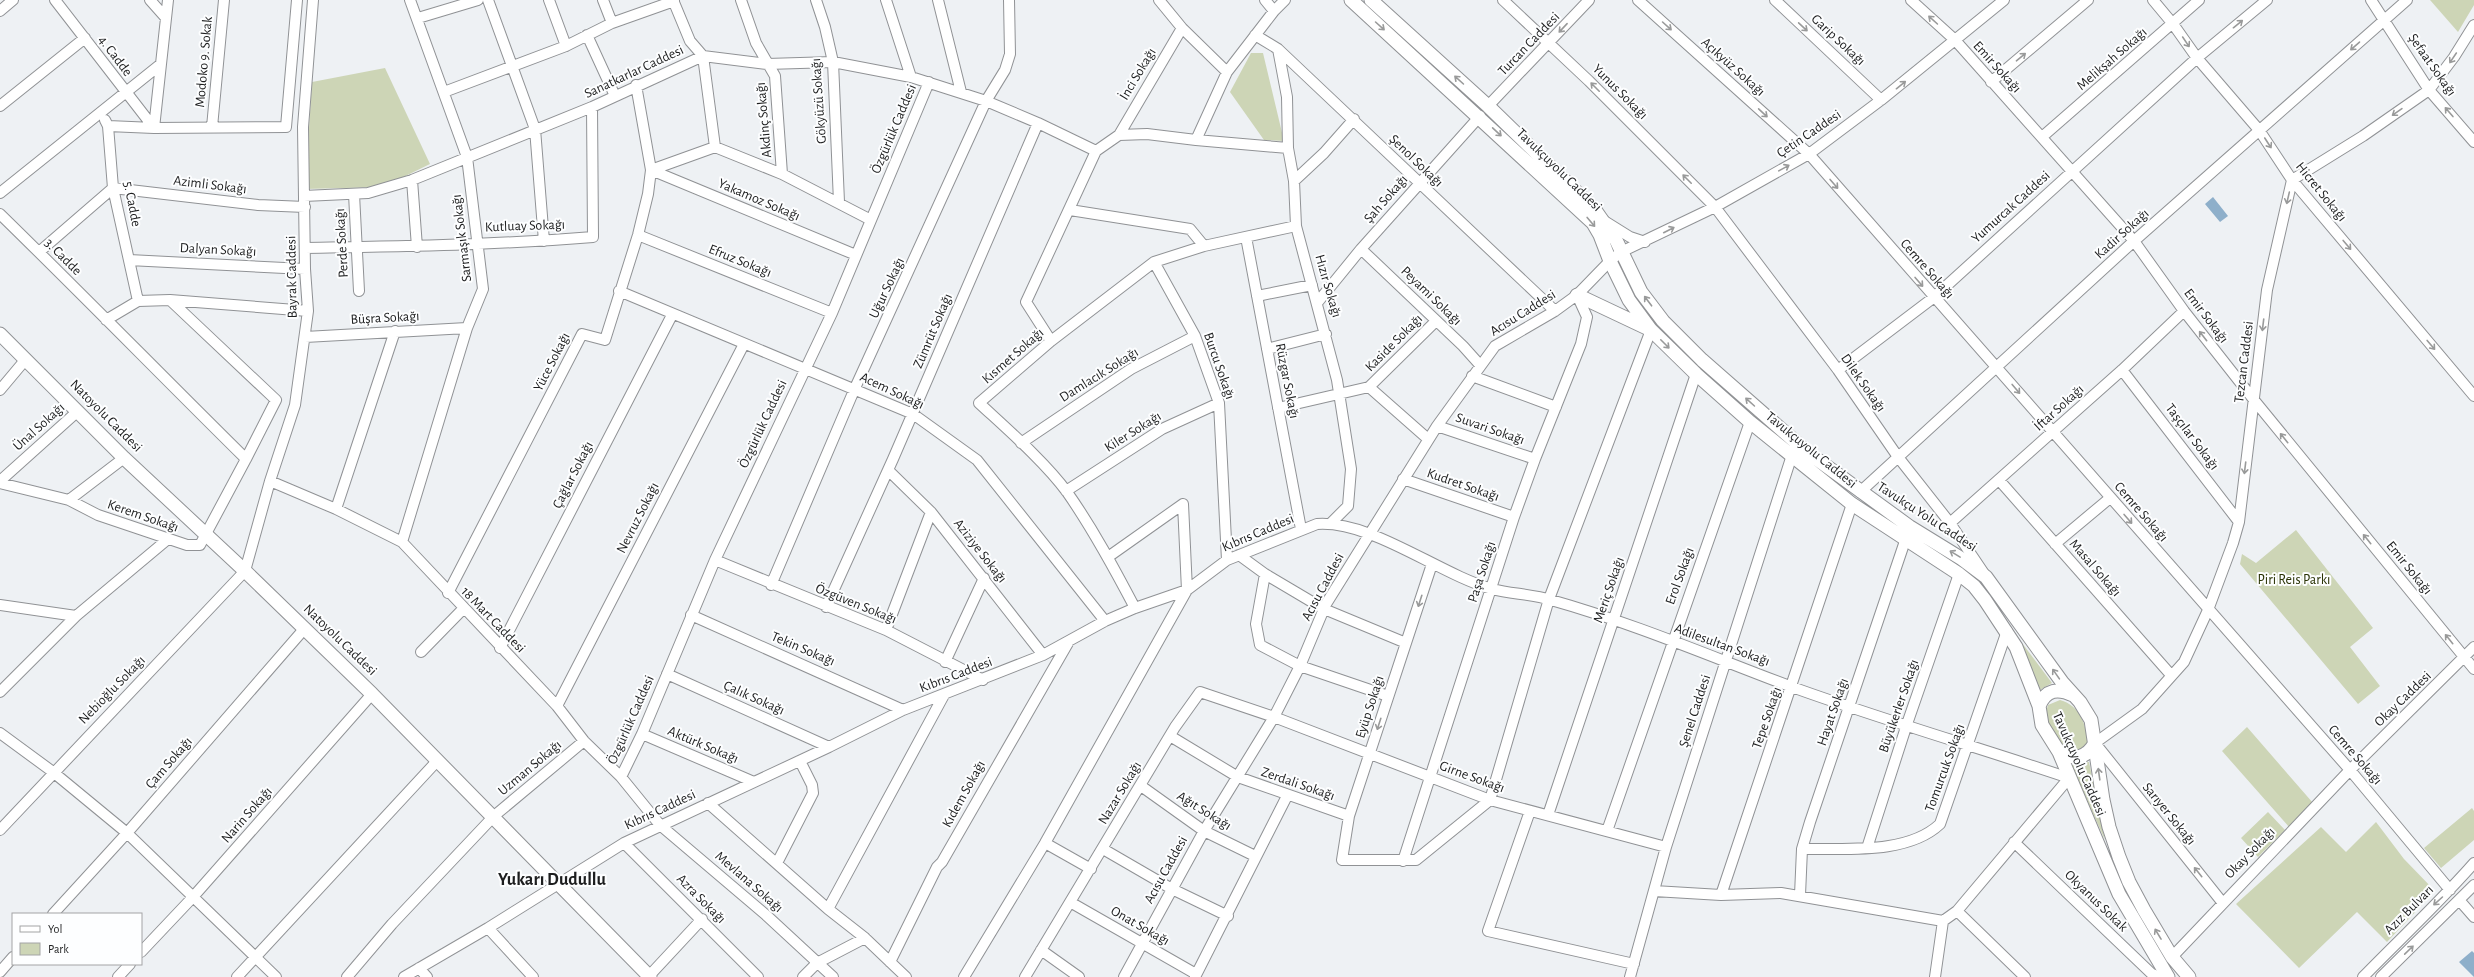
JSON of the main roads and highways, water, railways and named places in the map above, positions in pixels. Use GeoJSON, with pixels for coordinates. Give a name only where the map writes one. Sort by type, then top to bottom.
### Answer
{"type":"FeatureCollection","features":[{"type":"Feature","properties":{"kind":"main road","name":"Tavukçuyolu Caddesi"},"geometry":{"type":"LineString","coordinates":[[1351,0],[1484,111]]}},
{"type":"Feature","properties":{"kind":"main road","name":"Tavukçuyolu Caddesi"},"geometry":{"type":"LineString","coordinates":[[1371,0],[1484,111],[1593,223],[1600,235],[1610,261],[1629,300],[1651,330],[1696,374],[1750,422],[1852,504],[1959,574],[1974,586],[2007,631],[2016,647],[2039,706],[2046,734],[2059,752],[2119,894],[2168,977]]}},
{"type":"Feature","properties":{"kind":"main road","name":"Tavukçu Yolu Caddesi"},"geometry":{"type":"LineString","coordinates":[[1484,111],[1606,222],[1641,292],[1663,321],[1702,360],[1806,452],[1910,527],[1962,559],[1986,577],[2091,720],[2103,800],[2109,827],[2119,857],[2129,882],[2172,957],[2189,977]]}},
{"type":"Feature","properties":{"kind":"main road"},"geometry":{"type":"LineString","coordinates":[[1577,295],[1651,330]]}},
{"type":"Feature","properties":{"kind":"main road","name":"Natoyolu Caddesi"},"geometry":{"type":"LineString","coordinates":[[0,334],[78,410],[124,458],[305,628],[372,694],[494,816],[650,976]]}},
{"type":"Feature","properties":{"kind":"main road"},"geometry":{"type":"LineString","coordinates":[[2039,706],[2042,698],[2051,691],[2065,691],[2073,695]]}},
{"type":"Feature","properties":{"kind":"main road"},"geometry":{"type":"LineString","coordinates":[[2059,752],[2067,756],[2081,757],[2087,754],[2095,743]]}},
{"type":"Feature","properties":{"kind":"water"},"geometry":{"type":"Polygon","coordinates":[[[2213,197],[2228,216],[2220,222],[2205,204],[2213,197]]]}},
{"type":"Feature","properties":{"kind":"water"},"geometry":{"type":"Polygon","coordinates":[[[2472,951],[2474,953],[2474,977],[2459,962],[2472,951]]]}},
{"type":"Feature","properties":{"kind":"district","name":"Yukarı Dudullu"},"geometry":{"type":"Point","coordinates":[552,880]}},
{"type":"Feature","properties":{"kind":"park label","name":"Piri Reis Parkı"},"geometry":{"type":"Point","coordinates":[2294,580]}}]}
